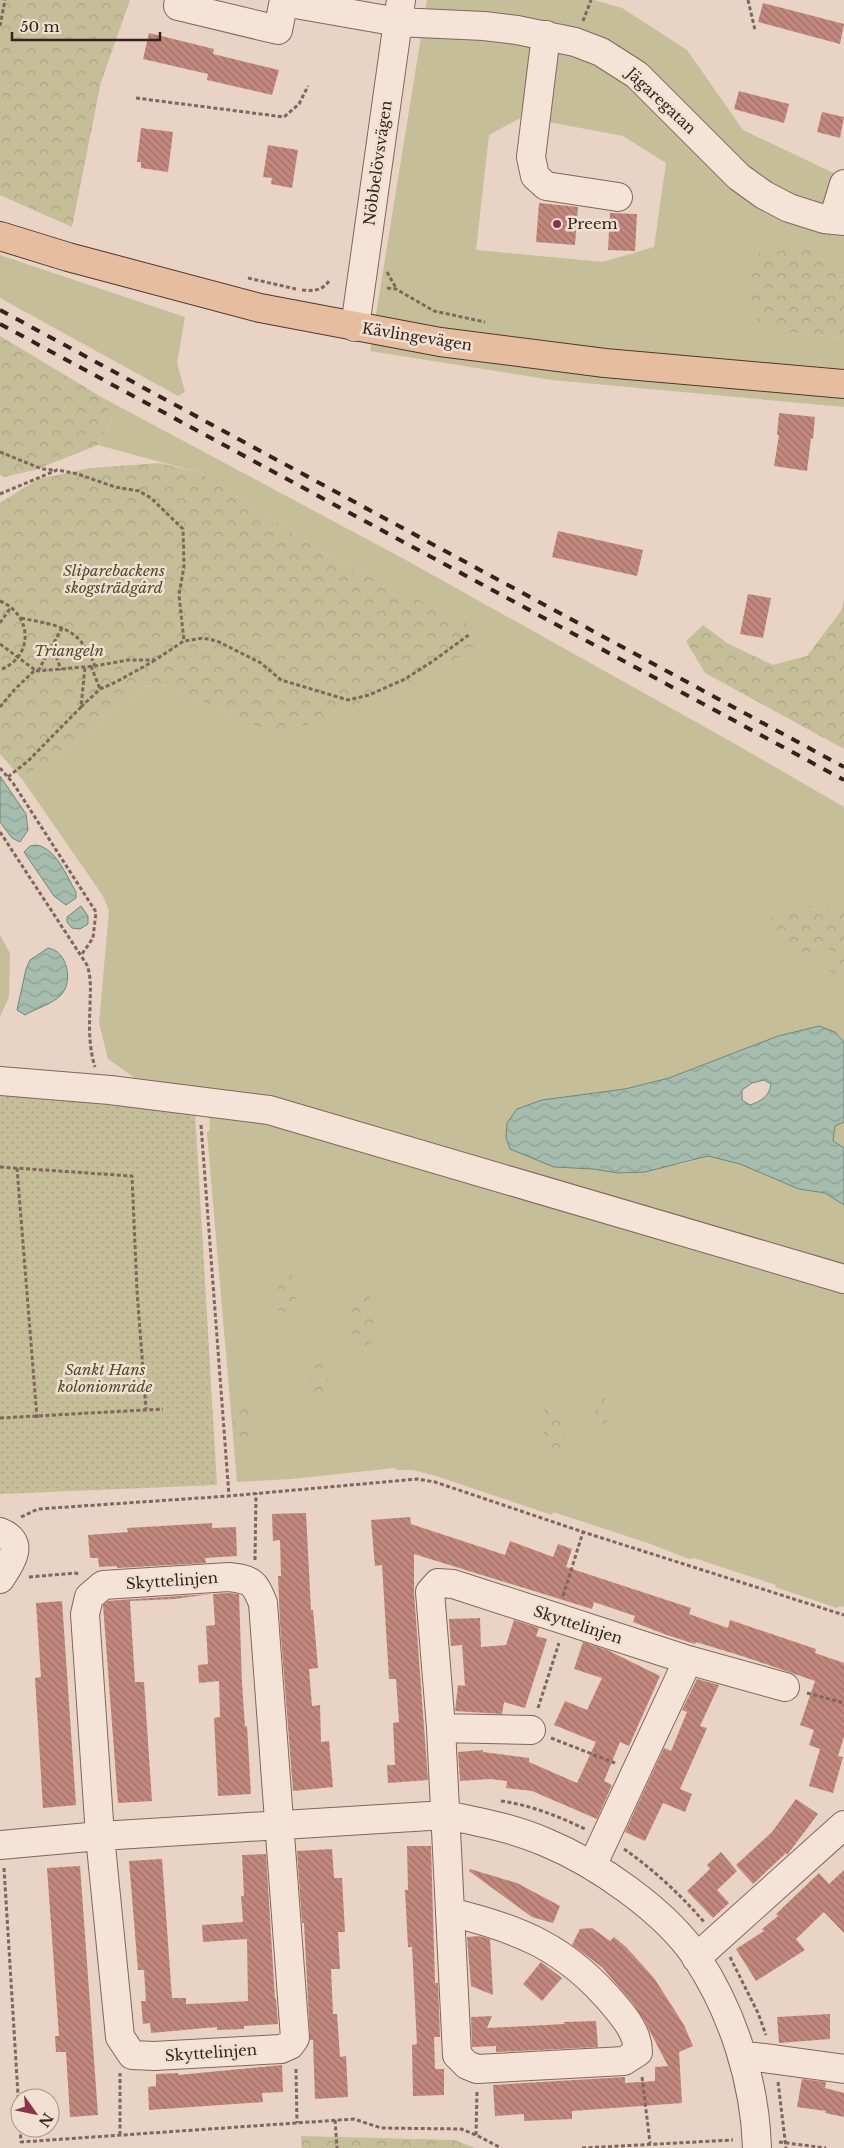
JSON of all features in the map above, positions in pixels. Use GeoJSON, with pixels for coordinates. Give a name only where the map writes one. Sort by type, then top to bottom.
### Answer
{"type":"FeatureCollection","features":[{"type":"Feature","properties":{"kind":"main road","name":"Kävlingevägen"},"geometry":{"type":"LineString","coordinates":[[0,236],[68,257],[260,308],[440,342],[605,363],[844,384]]}},
{"type":"Feature","properties":{"kind":"street"},"geometry":{"type":"LineString","coordinates":[[180,0],[178,6],[278,30],[284,1]]}},
{"type":"Feature","properties":{"kind":"street","name":"Jägaregatan"},"geometry":{"type":"LineString","coordinates":[[284,1],[400,11],[546,35],[575,42],[600,52],[637,75],[739,177],[764,195],[789,208],[839,220]]}},
{"type":"Feature","properties":{"kind":"street","name":"Nöbbelövsvägen"},"geometry":{"type":"LineString","coordinates":[[355,327],[400,11]]}},
{"type":"Feature","properties":{"kind":"street"},"geometry":{"type":"LineString","coordinates":[[546,35],[532,157],[535,176],[546,186],[618,197]]}},
{"type":"Feature","properties":{"kind":"street"},"geometry":{"type":"LineString","coordinates":[[839,220],[844,184]]}},
{"type":"Feature","properties":{"kind":"street"},"geometry":{"type":"LineString","coordinates":[[0,1081],[110,1090],[269,1110],[844,1279]]}},
{"type":"Feature","properties":{"kind":"street"},"geometry":{"type":"LineString","coordinates":[[10,1525],[7,1535],[13,1542],[12,1578]]}},
{"type":"Feature","properties":{"kind":"street","name":"Skyttelinjen"},"geometry":{"type":"LineString","coordinates":[[103,1585],[229,1577],[246,1579],[255,1584]]}},
{"type":"Feature","properties":{"kind":"street","name":"Skyttelinjen"},"geometry":{"type":"LineString","coordinates":[[477,2068],[467,2066],[457,2055],[442,1728],[430,1592],[438,1583],[453,1584],[688,1660],[785,1688]]}},
{"type":"Feature","properties":{"kind":"street"},"geometry":{"type":"LineString","coordinates":[[255,1584],[263,1603],[295,2038]]}},
{"type":"Feature","properties":{"kind":"street"},"geometry":{"type":"LineString","coordinates":[[103,1585],[89,1597],[85,1614],[100,1836],[120,2037]]}},
{"type":"Feature","properties":{"kind":"street"},"geometry":{"type":"LineString","coordinates":[[592,1866],[688,1660]]}},
{"type":"Feature","properties":{"kind":"street"},"geometry":{"type":"LineString","coordinates":[[442,1728],[531,1730]]}},
{"type":"Feature","properties":{"kind":"street"},"geometry":{"type":"LineString","coordinates":[[1,1845],[100,1836],[446,1815],[498,1826],[545,1842],[592,1866],[629,1890],[666,1924],[696,1958],[722,2006],[742,2055],[756,2123],[757,2144]]}},
{"type":"Feature","properties":{"kind":"street"},"geometry":{"type":"LineString","coordinates":[[696,1958],[844,1824]]}},
{"type":"Feature","properties":{"kind":"street"},"geometry":{"type":"LineString","coordinates":[[450,1912],[493,1922],[536,1939],[578,1968],[600,1987],[627,2020],[638,2043],[638,2052],[624,2060],[477,2068]]}},
{"type":"Feature","properties":{"kind":"street","name":"Skyttelinjen"},"geometry":{"type":"LineString","coordinates":[[120,2037],[132,2055],[154,2056],[281,2049],[290,2045],[295,2038]]}},
{"type":"Feature","properties":{"kind":"street"},"geometry":{"type":"LineString","coordinates":[[742,2055],[844,2069]]}},
{"type":"Feature","properties":{"kind":"path"},"geometry":{"type":"LineString","coordinates":[[0,26],[5,0]]}},
{"type":"Feature","properties":{"kind":"path"},"geometry":{"type":"LineString","coordinates":[[748,0],[755,30]]}},
{"type":"Feature","properties":{"kind":"path"},"geometry":{"type":"LineString","coordinates":[[136,98],[284,117],[299,104],[308,86]]}},
{"type":"Feature","properties":{"kind":"path"},"geometry":{"type":"LineString","coordinates":[[0,452],[42,469],[57,470],[91,478],[115,488],[139,491],[151,498],[183,529],[184,566],[179,595],[184,641]]}},
{"type":"Feature","properties":{"kind":"path"},"geometry":{"type":"LineString","coordinates":[[0,494],[57,470]]}},
{"type":"Feature","properties":{"kind":"path"},"geometry":{"type":"LineString","coordinates":[[0,601],[11,607],[21,618],[25,632],[25,639],[18,657],[11,664],[0,670]]}},
{"type":"Feature","properties":{"kind":"path"},"geometry":{"type":"LineString","coordinates":[[0,623],[11,607]]}},
{"type":"Feature","properties":{"kind":"path"},"geometry":{"type":"LineString","coordinates":[[21,618],[62,628],[78,635],[89,650],[100,689]]}},
{"type":"Feature","properties":{"kind":"path"},"geometry":{"type":"LineString","coordinates":[[0,707],[37,670],[62,628]]}},
{"type":"Feature","properties":{"kind":"path"},"geometry":{"type":"LineString","coordinates":[[8,777],[29,760],[100,689],[155,660],[184,641],[203,638],[217,641],[261,663],[281,680],[348,700],[369,695],[405,679],[433,662],[470,634]]}},
{"type":"Feature","properties":{"kind":"path"},"geometry":{"type":"LineString","coordinates":[[0,644],[37,670],[61,670],[128,660],[155,660]]}},
{"type":"Feature","properties":{"kind":"path"},"geometry":{"type":"LineString","coordinates":[[52,644],[61,670]]}},
{"type":"Feature","properties":{"kind":"path"},"geometry":{"type":"LineString","coordinates":[[81,707],[85,667]]}},
{"type":"Feature","properties":{"kind":"path"},"geometry":{"type":"LineString","coordinates":[[0,768],[8,777],[96,912],[93,938],[82,954]]}},
{"type":"Feature","properties":{"kind":"path"},"geometry":{"type":"LineString","coordinates":[[0,832],[82,954],[91,975],[89,1013],[91,1054],[98,1076],[110,1090]]}},
{"type":"Feature","properties":{"kind":"path"},"geometry":{"type":"LineString","coordinates":[[199,1101],[229,1496]]}},
{"type":"Feature","properties":{"kind":"path"},"geometry":{"type":"LineString","coordinates":[[0,1167],[132,1176],[136,1291],[146,1409]]}},
{"type":"Feature","properties":{"kind":"path"},"geometry":{"type":"LineString","coordinates":[[17,1168],[37,1418]]}},
{"type":"Feature","properties":{"kind":"path"},"geometry":{"type":"LineString","coordinates":[[0,1418],[37,1418],[162,1409]]}},
{"type":"Feature","properties":{"kind":"path"},"geometry":{"type":"LineString","coordinates":[[10,1525],[38,1509],[256,1494],[417,1479],[443,1484],[583,1532],[844,1615]]}},
{"type":"Feature","properties":{"kind":"path"},"geometry":{"type":"LineString","coordinates":[[255,1584],[256,1494]]}},
{"type":"Feature","properties":{"kind":"path"},"geometry":{"type":"LineString","coordinates":[[583,1532],[531,1730],[636,1772]]}},
{"type":"Feature","properties":{"kind":"path"},"geometry":{"type":"LineString","coordinates":[[12,1578],[76,1573],[103,1585]]}},
{"type":"Feature","properties":{"kind":"path"},"geometry":{"type":"LineString","coordinates":[[785,1688],[844,1703]]}},
{"type":"Feature","properties":{"kind":"path"},"geometry":{"type":"LineString","coordinates":[[1,1845],[5,1881],[18,2088]]}},
{"type":"Feature","properties":{"kind":"path"},"geometry":{"type":"LineString","coordinates":[[0,1885],[5,1881]]}},
{"type":"Feature","properties":{"kind":"path"},"geometry":{"type":"LineString","coordinates":[[120,2037],[120,2135]]}},
{"type":"Feature","properties":{"kind":"path"},"geometry":{"type":"LineString","coordinates":[[295,2038],[297,2123]]}},
{"type":"Feature","properties":{"kind":"path"},"geometry":{"type":"LineString","coordinates":[[638,2052],[650,2143]]}},
{"type":"Feature","properties":{"kind":"path"},"geometry":{"type":"LineString","coordinates":[[476,2134],[477,2068]]}},
{"type":"Feature","properties":{"kind":"path"},"geometry":{"type":"LineString","coordinates":[[21,2142],[354,2119],[381,2128],[437,2127],[461,2129],[476,2134],[500,2148]]}},
{"type":"Feature","properties":{"kind":"path"},"geometry":{"type":"LineString","coordinates":[[335,2120],[337,2148]]}},
{"type":"Feature","properties":{"kind":"path"},"geometry":{"type":"LineString","coordinates":[[21,2138],[21,2148]]}},
{"type":"Feature","properties":{"kind":"path"},"geometry":{"type":"LineString","coordinates":[[582,2148],[650,2143],[757,2144],[787,2142],[826,2148]]}},
{"type":"Feature","properties":{"kind":"green space"},"geometry":{"type":"Polygon","coordinates":[[[0,0],[130,0],[101,82],[72,227],[0,195],[0,0]]]}},
{"type":"Feature","properties":{"kind":"green space"},"geometry":{"type":"Polygon","coordinates":[[[427,0],[594,0],[622,8],[687,50],[743,130],[844,178],[844,280],[840,278],[793,333],[844,337],[844,407],[552,380],[370,351],[427,0]],[[522,117],[489,135],[476,250],[603,262],[654,247],[666,163],[623,136],[522,117]]]}},
{"type":"Feature","properties":{"kind":"green space"},"geometry":{"type":"Polygon","coordinates":[[[774,245],[812,249],[844,280],[844,337],[793,333],[759,322],[748,301],[750,263],[760,251],[774,245]]]}},
{"type":"Feature","properties":{"kind":"green space"},"geometry":{"type":"Polygon","coordinates":[[[0,255],[185,317],[177,363],[185,392],[178,396],[0,298],[0,255]]]}},
{"type":"Feature","properties":{"kind":"green space"},"geometry":{"type":"Polygon","coordinates":[[[0,336],[103,398],[112,417],[98,445],[35,470],[4,477],[0,475],[0,336]]]}},
{"type":"Feature","properties":{"kind":"green space"},"geometry":{"type":"Polygon","coordinates":[[[103,398],[404,559],[844,807],[844,1042],[835,1032],[819,1026],[778,1036],[669,1078],[625,1089],[542,1100],[554,1167],[593,1169],[618,1173],[682,1164],[708,1156],[740,1164],[799,1189],[825,1193],[844,1205],[844,1269],[145,1085],[108,1059],[99,1023],[109,911],[103,896],[22,779],[68,749],[145,687],[166,685],[259,727],[465,622],[334,560],[201,473],[98,445],[112,418],[103,398]]]}},
{"type":"Feature","properties":{"kind":"green space","name":"Sliparebackens skogsträdgård"},"geometry":{"type":"Polygon","coordinates":[[[160,463],[201,473],[334,560],[466,622],[475,637],[475,647],[428,676],[283,734],[259,727],[166,685],[145,687],[68,749],[22,779],[0,754],[0,503],[38,479],[91,468],[160,463]]]}},
{"type":"Feature","properties":{"kind":"green space"},"geometry":{"type":"Polygon","coordinates":[[[844,600],[844,749],[705,673],[686,641],[703,625],[727,643],[773,665],[807,656],[841,611],[844,600]]]}},
{"type":"Feature","properties":{"kind":"green space"},"geometry":{"type":"Polygon","coordinates":[[[818,905],[844,909],[844,978],[827,970],[840,955],[827,948],[810,960],[772,937],[772,910],[818,905]]]}},
{"type":"Feature","properties":{"kind":"green space"},"geometry":{"type":"Polygon","coordinates":[[[0,935],[10,953],[9,997],[0,1017],[0,935]]]}},
{"type":"Feature","properties":{"kind":"green space","name":"Sankt Hans koloniområde"},"geometry":{"type":"Polygon","coordinates":[[[0,1094],[195,1112],[217,1485],[0,1494],[0,1094]]]}},
{"type":"Feature","properties":{"kind":"green space"},"geometry":{"type":"Polygon","coordinates":[[[209,1112],[247,1114],[844,1286],[844,1607],[839,1606],[837,1608],[775,1587],[776,1585],[694,1558],[689,1559],[648,1543],[553,1512],[552,1515],[413,1470],[396,1470],[395,1468],[291,1479],[237,1482],[207,1133],[210,1129],[209,1112]]]}},
{"type":"Feature","properties":{"kind":"green space"},"geometry":{"type":"Polygon","coordinates":[[[844,1122],[844,1148],[833,1141],[835,1126],[844,1122]]]}},
{"type":"Feature","properties":{"kind":"green space"},"geometry":{"type":"Polygon","coordinates":[[[279,1274],[297,1276],[295,1311],[291,1321],[281,1316],[276,1304],[279,1274]]]}},
{"type":"Feature","properties":{"kind":"green space"},"geometry":{"type":"Polygon","coordinates":[[[370,1296],[376,1334],[373,1342],[359,1349],[351,1330],[353,1299],[370,1296]]]}},
{"type":"Feature","properties":{"kind":"green space"},"geometry":{"type":"Polygon","coordinates":[[[311,1360],[327,1364],[330,1396],[313,1396],[310,1378],[311,1360]]]}},
{"type":"Feature","properties":{"kind":"green space"},"geometry":{"type":"Polygon","coordinates":[[[604,1389],[608,1430],[603,1433],[595,1418],[595,1397],[604,1389]]]}},
{"type":"Feature","properties":{"kind":"green space"},"geometry":{"type":"Polygon","coordinates":[[[250,1402],[254,1430],[261,1438],[242,1454],[232,1420],[250,1402]]]}},
{"type":"Feature","properties":{"kind":"green space"},"geometry":{"type":"Polygon","coordinates":[[[544,1407],[562,1410],[564,1416],[564,1442],[555,1459],[540,1450],[545,1425],[544,1407]]]}},
{"type":"Feature","properties":{"kind":"green space"},"geometry":{"type":"Polygon","coordinates":[[[301,2136],[454,2140],[475,2148],[302,2148],[301,2136]]]}},
{"type":"Feature","properties":{"kind":"water"},"geometry":{"type":"Polygon","coordinates":[[[0,776],[26,814],[28,830],[20,842],[12,838],[0,822],[0,776]]]}},
{"type":"Feature","properties":{"kind":"water"},"geometry":{"type":"Polygon","coordinates":[[[30,846],[43,847],[55,857],[76,892],[76,898],[66,905],[54,896],[24,852],[30,846]]]}},
{"type":"Feature","properties":{"kind":"water"},"geometry":{"type":"Polygon","coordinates":[[[81,906],[88,916],[88,924],[80,929],[72,928],[67,922],[67,917],[81,906]]]}},
{"type":"Feature","properties":{"kind":"water"},"geometry":{"type":"Polygon","coordinates":[[[48,948],[55,950],[64,961],[67,968],[67,983],[57,999],[25,1015],[17,1010],[26,969],[30,960],[48,948]]]}},
{"type":"Feature","properties":{"kind":"water"},"geometry":{"type":"Polygon","coordinates":[[[819,1026],[835,1032],[844,1042],[844,1122],[835,1126],[833,1141],[844,1148],[844,1205],[825,1193],[799,1189],[740,1164],[708,1156],[645,1172],[618,1173],[593,1169],[554,1167],[510,1149],[506,1138],[507,1123],[517,1109],[542,1100],[625,1089],[669,1078],[778,1036],[819,1026]],[[764,1080],[752,1083],[742,1090],[742,1100],[750,1105],[758,1102],[764,1098],[771,1084],[764,1080]]]}},
{"type":"Feature","properties":{"kind":"building"},"geometry":{"type":"Polygon","coordinates":[[[763,3],[844,24],[840,44],[758,22],[763,3]]]}},
{"type":"Feature","properties":{"kind":"building"},"geometry":{"type":"Polygon","coordinates":[[[149,33],[214,49],[213,54],[279,70],[272,95],[207,80],[208,74],[143,59],[149,33]]]}},
{"type":"Feature","properties":{"kind":"building"},"geometry":{"type":"Polygon","coordinates":[[[739,91],[789,104],[784,123],[734,109],[739,91]]]}},
{"type":"Feature","properties":{"kind":"building"},"geometry":{"type":"Polygon","coordinates":[[[822,112],[844,117],[840,138],[817,132],[822,112]]]}},
{"type":"Feature","properties":{"kind":"building"},"geometry":{"type":"Polygon","coordinates":[[[141,128],[173,132],[168,172],[141,168],[141,162],[137,162],[141,128]]]}},
{"type":"Feature","properties":{"kind":"building"},"geometry":{"type":"Polygon","coordinates":[[[268,145],[298,150],[292,188],[271,184],[272,178],[263,177],[268,145]]]}},
{"type":"Feature","properties":{"kind":"building","name":"Preem"},"geometry":{"type":"Polygon","coordinates":[[[539,203],[578,207],[575,245],[536,242],[539,203]]]}},
{"type":"Feature","properties":{"kind":"building"},"geometry":{"type":"Polygon","coordinates":[[[610,213],[637,214],[635,251],[608,250],[610,213]]]}},
{"type":"Feature","properties":{"kind":"building"},"geometry":{"type":"Polygon","coordinates":[[[779,413],[815,417],[807,471],[774,466],[779,435],[777,435],[779,413]]]}},
{"type":"Feature","properties":{"kind":"building"},"geometry":{"type":"Polygon","coordinates":[[[558,531],[643,550],[637,576],[552,557],[558,531]]]}},
{"type":"Feature","properties":{"kind":"building"},"geometry":{"type":"Polygon","coordinates":[[[748,594],[771,598],[763,638],[740,634],[748,594]]]}},
{"type":"Feature","properties":{"kind":"building"},"geometry":{"type":"Polygon","coordinates":[[[306,1513],[311,1610],[313,1610],[318,1668],[309,1669],[312,1706],[320,1705],[321,1742],[329,1741],[333,1787],[293,1791],[280,1624],[278,1576],[281,1576],[280,1540],[273,1541],[272,1514],[306,1513]]]}},
{"type":"Feature","properties":{"kind":"building"},"geometry":{"type":"Polygon","coordinates":[[[410,1517],[411,1524],[505,1555],[510,1541],[553,1557],[558,1544],[572,1549],[566,1567],[691,1608],[689,1614],[728,1628],[730,1620],[816,1649],[815,1653],[844,1663],[844,1737],[838,1756],[843,1757],[833,1793],[809,1786],[820,1749],[809,1745],[814,1730],[800,1725],[815,1681],[745,1657],[667,1635],[633,1622],[635,1616],[594,1602],[592,1609],[414,1554],[414,1593],[428,1780],[388,1783],[387,1765],[395,1765],[393,1723],[399,1722],[396,1679],[389,1679],[382,1565],[375,1566],[371,1520],[410,1517]]]}},
{"type":"Feature","properties":{"kind":"building"},"geometry":{"type":"Polygon","coordinates":[[[212,1523],[212,1528],[236,1527],[237,1556],[205,1558],[206,1563],[117,1568],[117,1566],[99,1567],[98,1558],[90,1558],[88,1535],[128,1532],[127,1528],[212,1523]]]}},
{"type":"Feature","properties":{"kind":"building"},"geometry":{"type":"Polygon","coordinates":[[[211,1594],[174,1599],[130,1601],[135,1682],[144,1682],[152,1801],[118,1803],[103,1605],[108,1601],[211,1594]]]}},
{"type":"Feature","properties":{"kind":"building"},"geometry":{"type":"Polygon","coordinates":[[[213,1594],[239,1594],[242,1683],[245,1727],[247,1726],[251,1794],[218,1796],[214,1718],[220,1717],[219,1681],[199,1683],[198,1665],[208,1664],[206,1626],[215,1625],[213,1594]]]}},
{"type":"Feature","properties":{"kind":"building"},"geometry":{"type":"Polygon","coordinates":[[[62,1601],[76,1805],[43,1808],[35,1678],[41,1677],[36,1603],[62,1601]]]}},
{"type":"Feature","properties":{"kind":"building"},"geometry":{"type":"Polygon","coordinates":[[[480,1618],[481,1647],[506,1645],[514,1620],[539,1628],[536,1636],[547,1639],[525,1708],[504,1702],[502,1714],[455,1711],[458,1685],[465,1686],[462,1645],[451,1646],[449,1619],[480,1618]]]}},
{"type":"Feature","properties":{"kind":"building"},"geometry":{"type":"Polygon","coordinates":[[[583,1642],[607,1650],[660,1676],[629,1746],[620,1742],[604,1781],[612,1785],[597,1819],[532,1791],[506,1788],[507,1781],[490,1779],[460,1781],[458,1752],[483,1750],[483,1752],[529,1758],[529,1762],[577,1783],[596,1742],[554,1725],[565,1701],[587,1710],[602,1678],[574,1669],[583,1642]]]}},
{"type":"Feature","properties":{"kind":"building"},"geometry":{"type":"Polygon","coordinates":[[[697,1679],[719,1685],[700,1726],[707,1728],[680,1789],[692,1794],[685,1812],[663,1803],[645,1841],[625,1832],[664,1748],[671,1751],[687,1712],[682,1710],[697,1679]]]}},
{"type":"Feature","properties":{"kind":"building"},"geometry":{"type":"Polygon","coordinates":[[[796,1799],[818,1814],[787,1855],[786,1853],[753,1884],[736,1865],[772,1832],[796,1799]]]}},
{"type":"Feature","properties":{"kind":"building"},"geometry":{"type":"Polygon","coordinates":[[[407,1846],[431,1846],[435,1983],[438,1983],[440,2037],[434,2037],[435,2069],[444,2069],[444,2095],[413,2096],[412,2045],[417,2044],[412,1947],[408,1947],[405,1890],[408,1890],[407,1846]]]}},
{"type":"Feature","properties":{"kind":"building"},"geometry":{"type":"Polygon","coordinates":[[[332,1849],[334,1878],[342,1878],[345,1932],[338,1932],[340,1969],[331,1969],[333,2014],[337,2014],[340,2057],[346,2056],[348,2097],[315,2099],[313,2040],[310,2040],[304,1923],[302,1923],[297,1851],[332,1849]]]}},
{"type":"Feature","properties":{"kind":"building"},"geometry":{"type":"Polygon","coordinates":[[[721,1852],[737,1871],[717,1890],[729,1903],[713,1918],[687,1891],[710,1869],[707,1865],[721,1852]]]}},
{"type":"Feature","properties":{"kind":"building"},"geometry":{"type":"Polygon","coordinates":[[[266,1854],[278,2024],[244,2026],[244,2029],[217,2030],[217,2027],[151,2033],[150,2023],[143,2024],[141,2001],[146,2001],[144,1970],[138,1970],[129,1861],[162,1859],[172,1998],[186,1998],[186,2004],[216,2003],[248,2001],[247,1939],[203,1942],[202,1925],[243,1922],[241,1896],[244,1896],[242,1855],[266,1854]]]}},
{"type":"Feature","properties":{"kind":"building"},"geometry":{"type":"Polygon","coordinates":[[[80,1866],[98,2115],[70,2117],[66,2052],[56,2052],[55,2036],[59,2036],[47,1868],[80,1866]]]}},
{"type":"Feature","properties":{"kind":"building"},"geometry":{"type":"Polygon","coordinates":[[[470,1869],[517,1883],[560,1906],[553,1923],[532,1917],[469,1871],[470,1869]]]}},
{"type":"Feature","properties":{"kind":"building"},"geometry":{"type":"Polygon","coordinates":[[[844,1870],[844,1933],[824,1912],[796,1939],[805,1950],[756,1981],[736,1949],[764,1931],[762,1929],[778,1916],[776,1914],[819,1873],[829,1884],[844,1870]]]}},
{"type":"Feature","properties":{"kind":"building"},"geometry":{"type":"Polygon","coordinates":[[[592,1928],[610,1941],[614,1937],[626,1947],[654,1978],[684,2025],[693,2046],[679,2052],[682,2103],[572,2111],[572,2119],[524,2121],[524,2114],[495,2116],[493,2085],[625,2077],[625,2083],[655,2081],[655,2067],[668,2066],[634,2005],[602,1967],[572,1945],[580,1929],[592,1928]]]}},
{"type":"Feature","properties":{"kind":"building"},"geometry":{"type":"Polygon","coordinates":[[[479,1936],[490,1939],[493,1995],[471,1986],[467,1937],[479,1936]]]}},
{"type":"Feature","properties":{"kind":"building"},"geometry":{"type":"Polygon","coordinates":[[[541,1962],[562,1978],[542,2001],[523,1984],[541,1962]]]}},
{"type":"Feature","properties":{"kind":"building"},"geometry":{"type":"Polygon","coordinates":[[[830,2014],[830,2039],[779,2043],[777,2017],[830,2014]]]}},
{"type":"Feature","properties":{"kind":"building"},"geometry":{"type":"Polygon","coordinates":[[[492,2016],[487,2028],[596,2021],[598,2047],[496,2052],[496,2046],[472,2047],[471,2017],[492,2016]]]}},
{"type":"Feature","properties":{"kind":"building"},"geometry":{"type":"Polygon","coordinates":[[[282,2065],[283,2092],[262,2093],[263,2102],[149,2110],[148,2087],[156,2086],[156,2074],[178,2073],[178,2075],[282,2065]]]}},
{"type":"Feature","properties":{"kind":"building"},"geometry":{"type":"Polygon","coordinates":[[[802,2079],[826,2082],[825,2088],[844,2093],[844,2117],[825,2113],[826,2111],[797,2107],[802,2079]]]}},
{"type":"Feature","properties":{"kind":"railway"},"geometry":{"type":"LineString","coordinates":[[0,310],[844,767]]}},
{"type":"Feature","properties":{"kind":"railway"},"geometry":{"type":"LineString","coordinates":[[0,324],[844,780]]}},
{"type":"Feature","properties":{"kind":"place","name":"Preem"},"geometry":{"type":"Point","coordinates":[557,224]}},
{"type":"Feature","properties":{"kind":"park label","name":"Triangeln"},"geometry":{"type":"Point","coordinates":[69,651]}}]}
